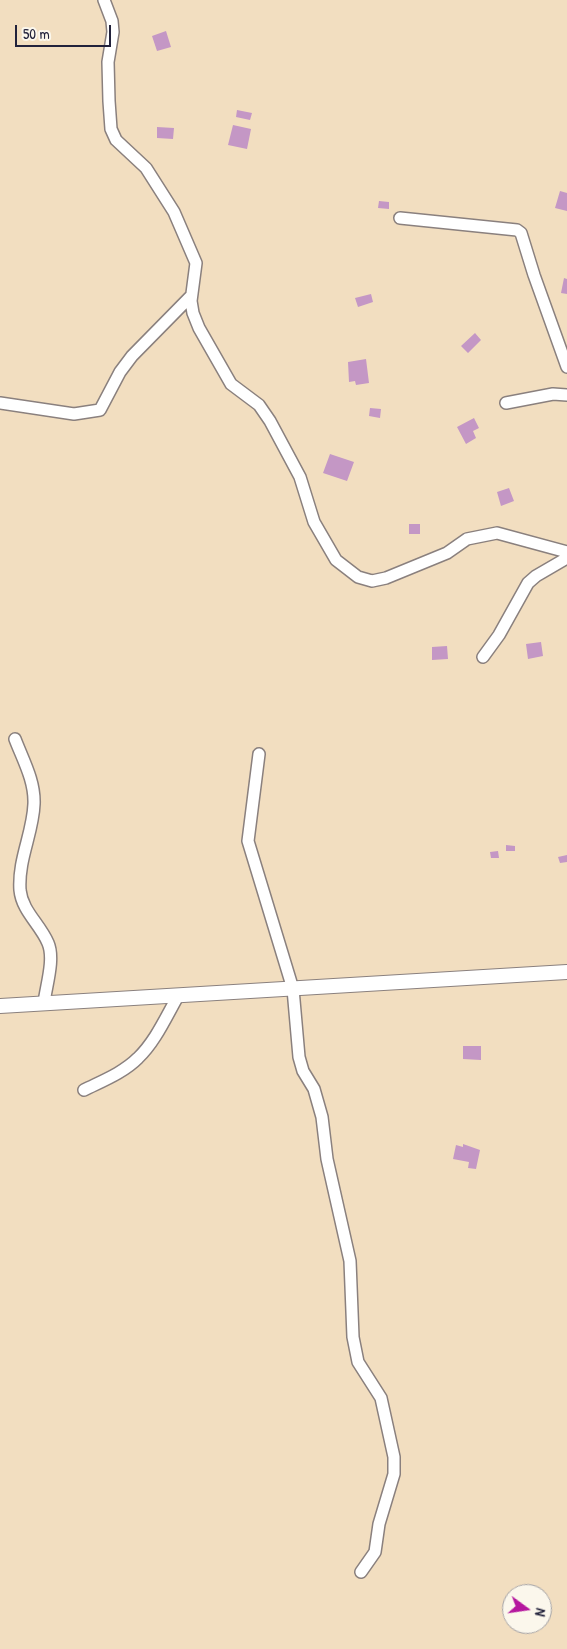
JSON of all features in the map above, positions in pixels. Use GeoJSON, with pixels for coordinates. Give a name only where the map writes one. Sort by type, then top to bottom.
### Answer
{"type":"FeatureCollection","features":[{"type":"Feature","properties":{"kind":"street"},"geometry":{"type":"LineString","coordinates":[[104,0],[112,21],[113,32],[108,62],[111,129],[122,148],[146,168],[174,212],[196,263],[192,296],[193,313],[222,371],[231,384],[259,405],[270,421],[300,477],[321,538],[336,560],[349,571],[366,580],[378,581],[447,553],[467,539],[497,533],[567,552]]}},
{"type":"Feature","properties":{"kind":"street"},"geometry":{"type":"LineString","coordinates":[[400,218],[517,230],[521,232],[534,275],[567,366]]}},
{"type":"Feature","properties":{"kind":"street"},"geometry":{"type":"LineString","coordinates":[[0,403],[74,414],[100,410],[120,372],[132,356],[192,296]]}},
{"type":"Feature","properties":{"kind":"street"},"geometry":{"type":"LineString","coordinates":[[506,403],[553,394],[567,395]]}},
{"type":"Feature","properties":{"kind":"street"},"geometry":{"type":"LineString","coordinates":[[483,657],[499,636],[528,583],[536,576],[567,558]]}},
{"type":"Feature","properties":{"kind":"street"},"geometry":{"type":"LineString","coordinates":[[15,739],[33,790],[34,810],[22,856],[20,890],[23,904],[49,944],[49,965],[44,1003]]}},
{"type":"Feature","properties":{"kind":"street"},"geometry":{"type":"LineString","coordinates":[[259,754],[248,841],[293,989],[299,1057],[318,1101],[326,1141],[327,1159],[350,1261],[352,1321],[358,1362],[381,1398],[394,1457],[394,1474],[379,1524],[375,1552],[361,1572]]}},
{"type":"Feature","properties":{"kind":"street"},"geometry":{"type":"LineString","coordinates":[[0,1006],[567,972]]}},
{"type":"Feature","properties":{"kind":"street"},"geometry":{"type":"LineString","coordinates":[[84,1090],[114,1075],[138,1058],[154,1036],[178,996]]}},
{"type":"Feature","properties":{"kind":"building"},"geometry":{"type":"Polygon","coordinates":[[[166,31],[171,47],[157,51],[152,36],[166,31]]]}},
{"type":"Feature","properties":{"kind":"building"},"geometry":{"type":"Polygon","coordinates":[[[237,110],[252,113],[250,120],[236,117],[237,110]]]}},
{"type":"Feature","properties":{"kind":"building"},"geometry":{"type":"Polygon","coordinates":[[[233,125],[251,129],[247,149],[228,145],[233,125]]]}},
{"type":"Feature","properties":{"kind":"building"},"geometry":{"type":"Polygon","coordinates":[[[157,127],[174,128],[173,139],[157,138],[157,127]]]}},
{"type":"Feature","properties":{"kind":"building"},"geometry":{"type":"Polygon","coordinates":[[[560,191],[567,193],[567,211],[555,208],[560,191]]]}},
{"type":"Feature","properties":{"kind":"building"},"geometry":{"type":"Polygon","coordinates":[[[379,201],[389,202],[389,209],[378,208],[379,201]]]}},
{"type":"Feature","properties":{"kind":"building"},"geometry":{"type":"Polygon","coordinates":[[[564,278],[567,279],[567,294],[561,293],[564,278]]]}},
{"type":"Feature","properties":{"kind":"building"},"geometry":{"type":"Polygon","coordinates":[[[371,294],[373,302],[358,307],[355,298],[371,294]]]}},
{"type":"Feature","properties":{"kind":"building"},"geometry":{"type":"Polygon","coordinates":[[[475,333],[481,340],[468,353],[461,346],[475,333]]]}},
{"type":"Feature","properties":{"kind":"building"},"geometry":{"type":"Polygon","coordinates":[[[366,359],[369,383],[356,385],[355,381],[349,382],[348,362],[366,359]]]}},
{"type":"Feature","properties":{"kind":"building"},"geometry":{"type":"Polygon","coordinates":[[[370,408],[381,409],[380,418],[369,416],[370,408]]]}},
{"type":"Feature","properties":{"kind":"building"},"geometry":{"type":"Polygon","coordinates":[[[474,418],[479,428],[473,431],[476,438],[466,444],[457,427],[474,418]]]}},
{"type":"Feature","properties":{"kind":"building"},"geometry":{"type":"Polygon","coordinates":[[[330,454],[354,462],[347,481],[323,473],[330,454]]]}},
{"type":"Feature","properties":{"kind":"building"},"geometry":{"type":"Polygon","coordinates":[[[509,488],[514,501],[501,506],[497,492],[509,488]]]}},
{"type":"Feature","properties":{"kind":"building"},"geometry":{"type":"Polygon","coordinates":[[[409,524],[420,524],[420,534],[409,534],[409,524]]]}},
{"type":"Feature","properties":{"kind":"building"},"geometry":{"type":"Polygon","coordinates":[[[541,642],[543,656],[528,659],[526,644],[541,642]]]}},
{"type":"Feature","properties":{"kind":"building"},"geometry":{"type":"Polygon","coordinates":[[[447,646],[448,659],[432,660],[432,647],[447,646]]]}},
{"type":"Feature","properties":{"kind":"building"},"geometry":{"type":"Polygon","coordinates":[[[506,845],[515,846],[515,851],[506,851],[506,845]]]}},
{"type":"Feature","properties":{"kind":"building"},"geometry":{"type":"Polygon","coordinates":[[[498,851],[499,858],[491,858],[490,852],[498,851]]]}},
{"type":"Feature","properties":{"kind":"building"},"geometry":{"type":"Polygon","coordinates":[[[567,855],[567,862],[560,863],[558,857],[567,855]]]}},
{"type":"Feature","properties":{"kind":"building"},"geometry":{"type":"Polygon","coordinates":[[[463,1046],[481,1046],[481,1060],[463,1059],[463,1046]]]}},
{"type":"Feature","properties":{"kind":"building"},"geometry":{"type":"Polygon","coordinates":[[[463,1144],[480,1150],[476,1169],[468,1168],[469,1162],[453,1159],[456,1145],[463,1147],[463,1144]]]}}]}
